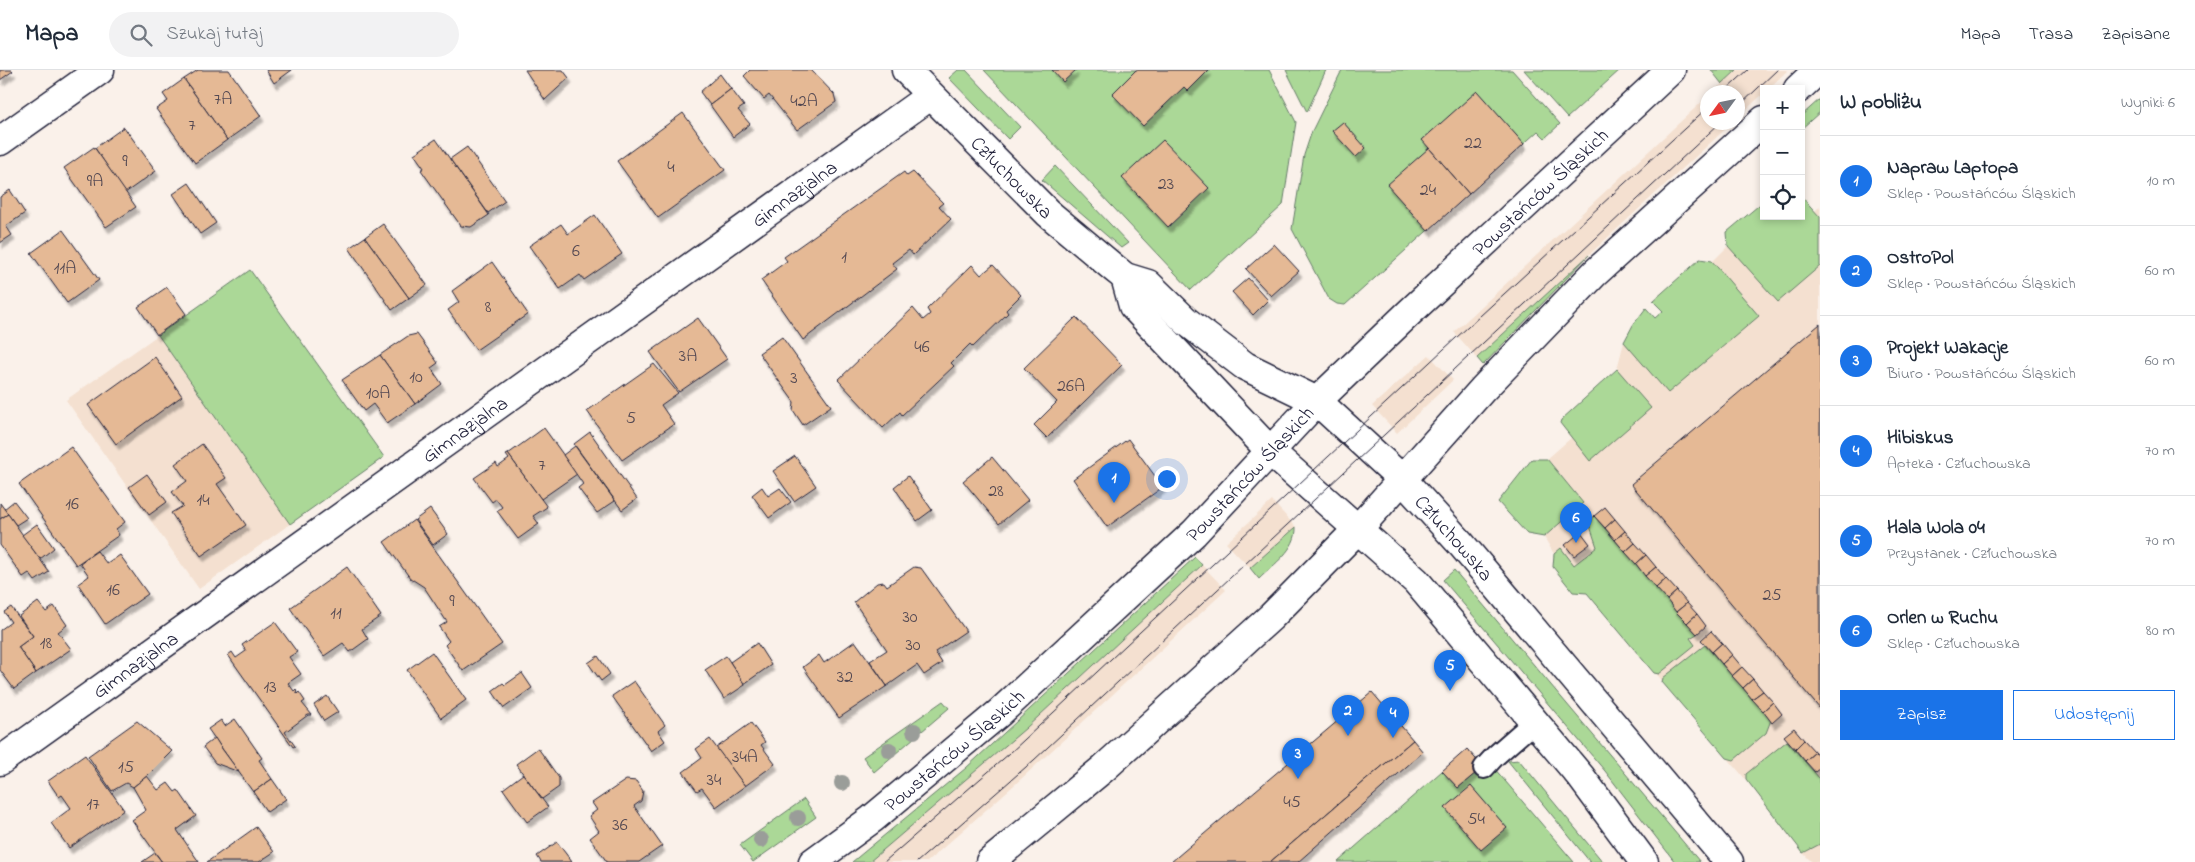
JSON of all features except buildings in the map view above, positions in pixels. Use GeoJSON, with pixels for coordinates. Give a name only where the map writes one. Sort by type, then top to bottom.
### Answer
{"type":"FeatureCollection","features":[{"type":"Feature","properties":{"kind":"street"},"geometry":{"type":"LineString","coordinates":[[0,141],[100,70]]}},
{"type":"Feature","properties":{"kind":"street","name":"Człuchowska"},"geometry":{"type":"LineString","coordinates":[[906,70],[1048,212],[1125,277],[1148,284],[1186,322],[1245,366],[1317,401],[1402,479],[1462,545],[1729,862]]}},
{"type":"Feature","properties":{"kind":"street","name":"Powstańców Śląskich"},"geometry":{"type":"LineString","coordinates":[[813,862],[872,819],[999,713],[1194,533],[1317,401],[1671,70]]}},
{"type":"Feature","properties":{"kind":"street"},"geometry":{"type":"LineString","coordinates":[[1802,85],[1818,70]]}},
{"type":"Feature","properties":{"kind":"street","name":"Gimnazjalna"},"geometry":{"type":"LineString","coordinates":[[0,761],[930,96]]}},
{"type":"Feature","properties":{"kind":"street"},"geometry":{"type":"LineString","coordinates":[[990,862],[1155,724],[1271,617],[1357,530],[1483,389],[1595,273],[1760,124]]}},
{"type":"Feature","properties":{"kind":"street"},"geometry":{"type":"LineString","coordinates":[[1125,277],[1133,306],[1271,452],[1416,581],[1582,777],[1644,862]]}},
{"type":"Feature","properties":{"kind":"lane"},"geometry":{"type":"LineString","coordinates":[[1484,768],[1494,756],[1535,721]]}},
{"type":"Feature","properties":{"kind":"shaded area"},"geometry":{"type":"Polygon","coordinates":[[[1737,70],[1788,70],[1772,85],[1760,85],[1760,97],[1745,111],[1745,85],[1721,85],[1737,70]]]}},
{"type":"Feature","properties":{"kind":"shaded area"},"geometry":{"type":"Polygon","coordinates":[[[1700,104],[1700,130],[1724,130],[1477,358],[1454,332],[1700,104]]]}},
{"type":"Feature","properties":{"kind":"shaded area"},"geometry":{"type":"Polygon","coordinates":[[[1805,200],[1815,211],[1820,206],[1820,862],[1812,862],[1803,853],[1747,781],[1588,593],[1573,592],[1553,567],[1554,554],[1544,537],[1583,503],[1547,459],[1571,438],[1560,423],[1561,420],[1617,369],[1624,342],[1633,325],[1646,308],[1655,318],[1663,311],[1653,301],[1700,259],[1713,261],[1728,246],[1727,232],[1760,204],[1760,220],[1805,220],[1805,200]]]}},
{"type":"Feature","properties":{"kind":"shaded area"},"geometry":{"type":"Polygon","coordinates":[[[158,335],[290,524],[199,589],[66,400],[158,335]]]}},
{"type":"Feature","properties":{"kind":"shaded area"},"geometry":{"type":"Polygon","coordinates":[[[1429,355],[1453,380],[1397,433],[1372,406],[1429,355]]]}},
{"type":"Feature","properties":{"kind":"shaded area"},"geometry":{"type":"Polygon","coordinates":[[[1272,501],[1296,527],[1250,568],[1226,543],[1272,501]]]}},
{"type":"Feature","properties":{"kind":"shaded area"},"geometry":{"type":"Polygon","coordinates":[[[1202,565],[1226,590],[1021,779],[927,862],[869,862],[1026,728],[1202,565]]]}},
{"type":"Feature","properties":{"kind":"green space"},"geometry":{"type":"Polygon","coordinates":[[[958,70],[966,70],[1020,127],[1008,139],[949,78],[958,70]]]}},
{"type":"Feature","properties":{"kind":"green space"},"geometry":{"type":"Polygon","coordinates":[[[984,70],[1269,70],[1296,122],[1283,205],[1191,290],[984,70]]]}},
{"type":"Feature","properties":{"kind":"green space"},"geometry":{"type":"Polygon","coordinates":[[[1286,70],[1326,70],[1307,112],[1286,70]]]}},
{"type":"Feature","properties":{"kind":"green space"},"geometry":{"type":"Polygon","coordinates":[[[1342,70],[1512,70],[1560,124],[1545,138],[1538,131],[1345,305],[1337,304],[1329,299],[1292,229],[1304,155],[1312,131],[1342,70]]]}},
{"type":"Feature","properties":{"kind":"green space"},"geometry":{"type":"Polygon","coordinates":[[[1524,70],[1620,70],[1567,118],[1524,70]]]}},
{"type":"Feature","properties":{"kind":"green space"},"geometry":{"type":"Polygon","coordinates":[[[1711,70],[1737,70],[1722,84],[1711,70]]]}},
{"type":"Feature","properties":{"kind":"green space"},"geometry":{"type":"Polygon","coordinates":[[[1820,99],[1820,112],[1805,125],[1805,112],[1820,99]]]}},
{"type":"Feature","properties":{"kind":"green space"},"geometry":{"type":"Polygon","coordinates":[[[1055,166],[1128,243],[1121,248],[1042,180],[1055,166]]]}},
{"type":"Feature","properties":{"kind":"green space"},"geometry":{"type":"Polygon","coordinates":[[[1805,200],[1820,217],[1820,266],[1778,302],[1728,246],[1727,232],[1760,204],[1760,220],[1805,220],[1805,200]]]}},
{"type":"Feature","properties":{"kind":"green space"},"geometry":{"type":"Polygon","coordinates":[[[1589,255],[1483,365],[1477,358],[1589,255]]]}},
{"type":"Feature","properties":{"kind":"green space"},"geometry":{"type":"Polygon","coordinates":[[[1700,259],[1712,261],[1759,316],[1668,393],[1624,342],[1633,325],[1646,308],[1655,318],[1663,311],[1653,301],[1700,259]]]}},
{"type":"Feature","properties":{"kind":"green space"},"geometry":{"type":"Polygon","coordinates":[[[250,270],[384,457],[290,524],[158,335],[250,270]]]}},
{"type":"Feature","properties":{"kind":"green space"},"geometry":{"type":"Polygon","coordinates":[[[1617,369],[1651,408],[1590,461],[1560,423],[1617,369]]]}},
{"type":"Feature","properties":{"kind":"green space"},"geometry":{"type":"Polygon","coordinates":[[[1532,459],[1547,459],[1583,503],[1544,537],[1527,534],[1498,502],[1532,459]]]}},
{"type":"Feature","properties":{"kind":"green space"},"geometry":{"type":"Polygon","coordinates":[[[1594,516],[1697,634],[1690,638],[1695,645],[1659,674],[1654,673],[1587,593],[1573,592],[1553,567],[1554,554],[1561,548],[1574,565],[1597,547],[1590,526],[1594,516]]]}},
{"type":"Feature","properties":{"kind":"green space"},"geometry":{"type":"Polygon","coordinates":[[[1296,527],[1293,542],[1289,549],[1259,579],[1250,568],[1296,527]]]}},
{"type":"Feature","properties":{"kind":"green space"},"geometry":{"type":"Polygon","coordinates":[[[1195,557],[1202,565],[1026,728],[869,862],[852,862],[966,768],[1195,557]]]}},
{"type":"Feature","properties":{"kind":"green space"},"geometry":{"type":"Polygon","coordinates":[[[1454,570],[1700,862],[1675,862],[1605,771],[1443,580],[1454,570]]]}},
{"type":"Feature","properties":{"kind":"green space"},"geometry":{"type":"Polygon","coordinates":[[[1705,645],[1771,720],[1766,733],[1734,760],[1727,758],[1662,682],[1663,678],[1705,645]]]}},
{"type":"Feature","properties":{"kind":"green space"},"geometry":{"type":"Polygon","coordinates":[[[943,701],[949,708],[874,772],[863,757],[943,701]]]}},
{"type":"Feature","properties":{"kind":"green space"},"geometry":{"type":"Polygon","coordinates":[[[1787,741],[1820,779],[1820,844],[1803,853],[1746,779],[1746,774],[1787,741]]]}},
{"type":"Feature","properties":{"kind":"green space"},"geometry":{"type":"Polygon","coordinates":[[[1519,760],[1603,862],[1590,862],[1508,761],[1519,760]]]}},
{"type":"Feature","properties":{"kind":"green space"},"geometry":{"type":"Polygon","coordinates":[[[1483,767],[1494,768],[1574,862],[1338,862],[1442,771],[1458,788],[1483,767]]]}},
{"type":"Feature","properties":{"kind":"green space"},"geometry":{"type":"Polygon","coordinates":[[[804,799],[816,817],[753,862],[740,845],[804,799]]]}},
{"type":"Feature","properties":{"kind":"tram line"},"geometry":{"type":"LineString","coordinates":[[1732,85],[1748,70]]}},
{"type":"Feature","properties":{"kind":"tram line"},"geometry":{"type":"LineString","coordinates":[[1745,100],[1777,70]]}},
{"type":"Feature","properties":{"kind":"tram line"},"geometry":{"type":"LineString","coordinates":[[884,862],[1010,753],[1444,349],[1700,114]]}},
{"type":"Feature","properties":{"kind":"tram line"},"geometry":{"type":"LineString","coordinates":[[917,862],[1034,760],[1712,130]]}},
{"type":"Feature","properties":{"kind":"place","name":"Napraw Laptopa"},"geometry":{"type":"Point","coordinates":[1114,503]}},
{"type":"Feature","properties":{"kind":"place","name":"Orlen w Ruchu"},"geometry":{"type":"Point","coordinates":[1576,543]}},
{"type":"Feature","properties":{"kind":"place","name":"Hala Wola 04"},"geometry":{"type":"Point","coordinates":[1450,691]}},
{"type":"Feature","properties":{"kind":"place","name":"OstroPol"},"geometry":{"type":"Point","coordinates":[1348,736]}},
{"type":"Feature","properties":{"kind":"place","name":"Hibiskus"},"geometry":{"type":"Point","coordinates":[1393,738]}},
{"type":"Feature","properties":{"kind":"place","name":"Projekt Wakacje"},"geometry":{"type":"Point","coordinates":[1298,779]}}]}
